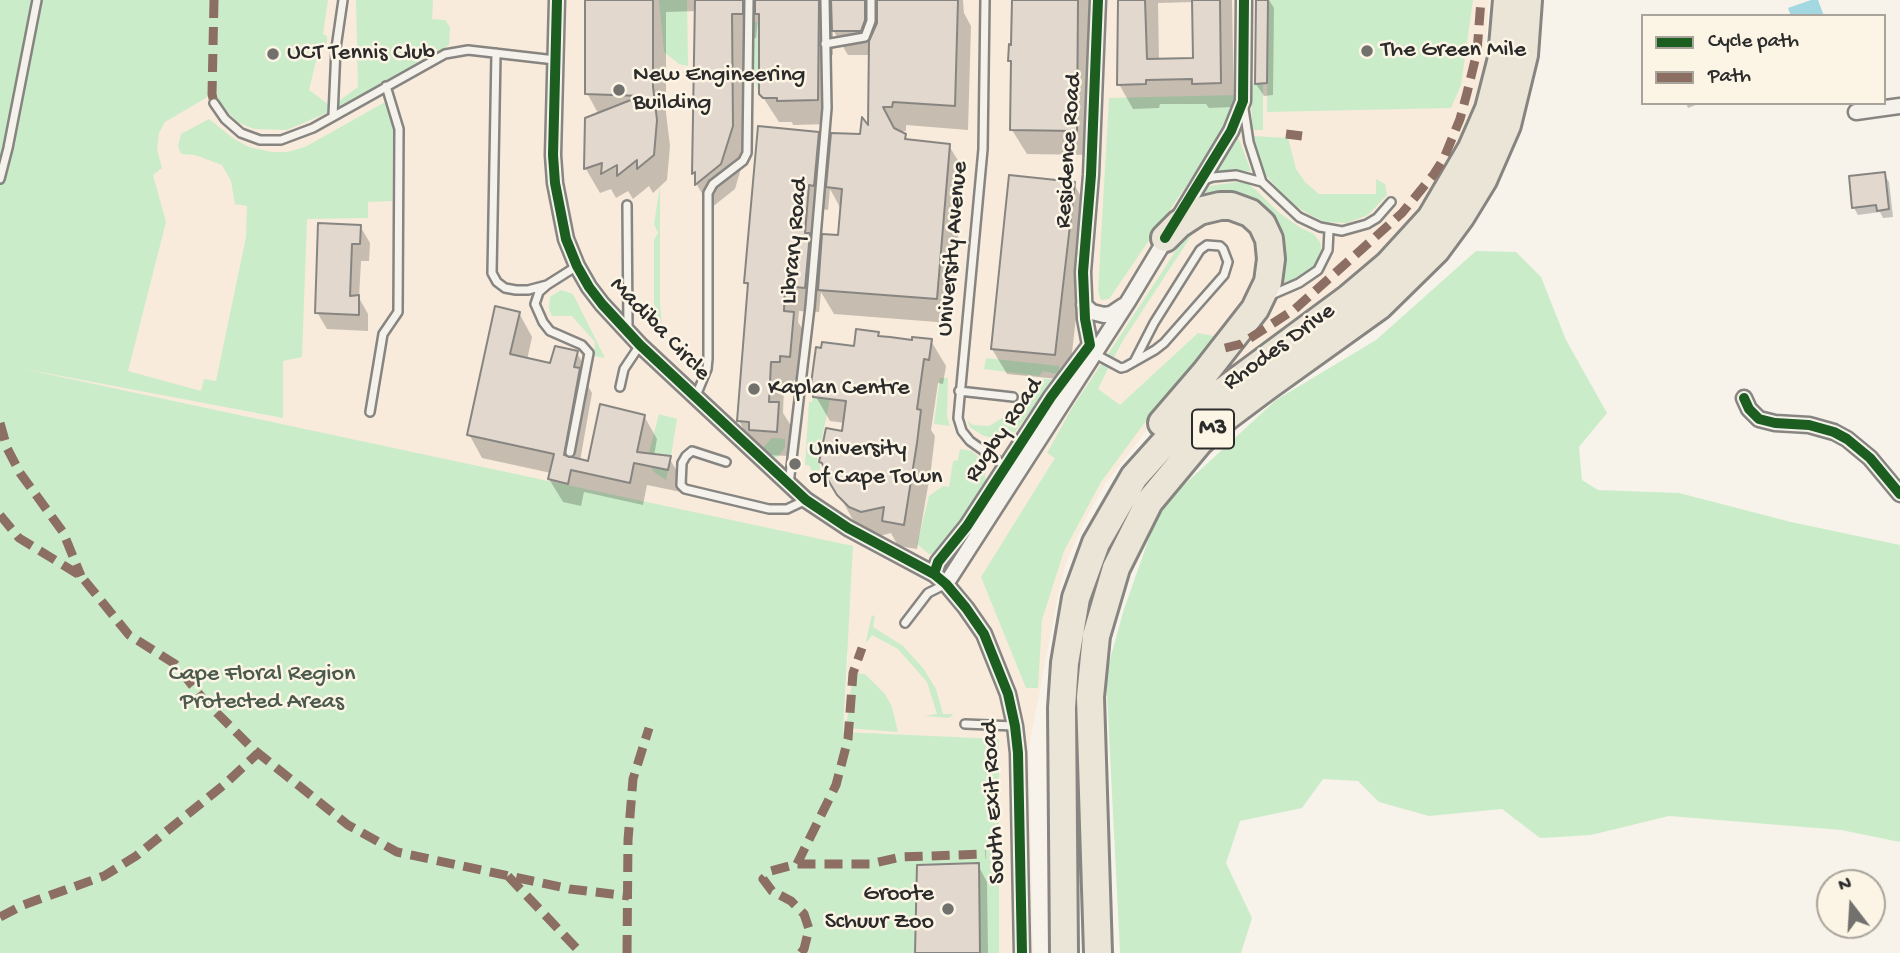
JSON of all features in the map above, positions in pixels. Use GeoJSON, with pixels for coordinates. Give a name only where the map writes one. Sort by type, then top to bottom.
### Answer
{"type":"FeatureCollection","features":[{"type":"Feature","properties":{"kind":"highway","name":"Rhodes Drive"},"geometry":{"type":"LineString","coordinates":[[1064,953],[1062,708],[1065,663],[1076,598],[1096,543],[1123,493],[1149,458],[1187,418],[1349,298],[1388,265],[1431,218],[1472,148],[1489,109],[1502,58],[1507,0]]}},
{"type":"Feature","properties":{"kind":"highway","name":"Rhodes Drive"},"geometry":{"type":"LineString","coordinates":[[1098,953],[1090,696],[1096,636],[1116,568],[1149,502],[1199,442],[1226,416],[1379,306],[1436,250],[1461,216],[1483,180],[1507,125],[1524,55],[1528,0]]}},
{"type":"Feature","properties":{"kind":"highway"},"geometry":{"type":"LineString","coordinates":[[1062,708],[1052,660],[1056,628],[1068,576],[1096,511],[1123,469],[1205,373],[1262,299],[1271,268],[1271,250],[1262,224],[1250,213],[1231,206],[1210,208],[1189,217],[1165,238]]}},
{"type":"Feature","properties":{"kind":"street","name":"Madiba Circle"},"geometry":{"type":"LineString","coordinates":[[557,0],[553,155],[555,183],[566,239],[577,266],[602,304],[628,334],[806,500],[857,533],[934,574]]}},
{"type":"Feature","properties":{"kind":"street","name":"Residence Road"},"geometry":{"type":"LineString","coordinates":[[1084,305],[1083,271],[1091,175],[1098,0]]}},
{"type":"Feature","properties":{"kind":"street","name":"Rugby Road"},"geometry":{"type":"LineString","coordinates":[[946,584],[1011,471],[1129,300],[1231,131],[1243,101],[1244,0]]}},
{"type":"Feature","properties":{"kind":"street"},"geometry":{"type":"LineString","coordinates":[[1856,112],[1900,106]]}},
{"type":"Feature","properties":{"kind":"street"},"geometry":{"type":"LineString","coordinates":[[1084,305],[1092,312],[1104,315],[1118,310],[1129,300]]}},
{"type":"Feature","properties":{"kind":"street"},"geometry":{"type":"LineString","coordinates":[[1084,305],[1091,352]]}},
{"type":"Feature","properties":{"kind":"street"},"geometry":{"type":"LineString","coordinates":[[1744,398],[1749,409],[1759,419],[1809,425],[1847,439],[1870,458],[1900,494]]}},
{"type":"Feature","properties":{"kind":"street","name":"Rugby Road"},"geometry":{"type":"LineString","coordinates":[[934,574],[938,562],[1011,471]]}},
{"type":"Feature","properties":{"kind":"street","name":"South Exit Road"},"geometry":{"type":"LineString","coordinates":[[934,574],[966,608],[988,641],[1008,694],[1018,753],[1022,953]]}},
{"type":"Feature","properties":{"kind":"lane"},"geometry":{"type":"LineString","coordinates":[[0,179],[37,0]]}},
{"type":"Feature","properties":{"kind":"lane"},"geometry":{"type":"LineString","coordinates":[[333,116],[336,48],[343,0]]}},
{"type":"Feature","properties":{"kind":"lane"},"geometry":{"type":"LineString","coordinates":[[695,398],[707,369],[708,359],[708,193],[713,184],[743,161],[747,153],[749,0]]}},
{"type":"Feature","properties":{"kind":"lane","name":"Library Road"},"geometry":{"type":"LineString","coordinates":[[789,485],[810,307],[827,108],[825,0]]}},
{"type":"Feature","properties":{"kind":"lane"},"geometry":{"type":"LineString","coordinates":[[825,44],[865,37],[871,21],[872,0]]}},
{"type":"Feature","properties":{"kind":"lane","name":"University Avenue"},"geometry":{"type":"LineString","coordinates":[[985,0],[983,149],[958,418],[962,431],[970,442],[1011,471]]}},
{"type":"Feature","properties":{"kind":"lane"},"geometry":{"type":"LineString","coordinates":[[214,103],[233,127],[249,137],[260,141],[281,140],[333,116],[445,54],[468,50],[555,60]]}},
{"type":"Feature","properties":{"kind":"lane"},"geometry":{"type":"LineString","coordinates":[[496,52],[492,273],[497,282],[505,288],[528,290],[547,285]]}},
{"type":"Feature","properties":{"kind":"lane"},"geometry":{"type":"LineString","coordinates":[[370,412],[383,334],[398,312],[399,129],[386,86]]}},
{"type":"Feature","properties":{"kind":"lane"},"geometry":{"type":"LineString","coordinates":[[1243,101],[1249,142],[1262,182],[1299,217],[1329,230],[1342,231],[1367,224],[1377,218],[1391,202]]}},
{"type":"Feature","properties":{"kind":"lane"},"geometry":{"type":"LineString","coordinates":[[1200,182],[1213,177],[1236,176],[1262,182]]}},
{"type":"Feature","properties":{"kind":"lane"},"geometry":{"type":"LineString","coordinates":[[627,205],[628,334]]}},
{"type":"Feature","properties":{"kind":"lane"},"geometry":{"type":"LineString","coordinates":[[1262,299],[1299,283],[1318,270],[1328,250],[1329,230]]}},
{"type":"Feature","properties":{"kind":"lane"},"geometry":{"type":"LineString","coordinates":[[1091,352],[1121,368],[1134,362],[1164,343],[1224,275],[1228,262],[1220,246],[1207,245],[1200,250],[1153,323],[1134,362]]}},
{"type":"Feature","properties":{"kind":"lane"},"geometry":{"type":"LineString","coordinates":[[570,452],[589,354],[582,345],[555,335],[546,327],[536,304],[539,292],[577,266]]}},
{"type":"Feature","properties":{"kind":"lane"},"geometry":{"type":"LineString","coordinates":[[620,387],[624,369],[640,345]]}},
{"type":"Feature","properties":{"kind":"lane"},"geometry":{"type":"LineString","coordinates":[[959,391],[1013,397]]}},
{"type":"Feature","properties":{"kind":"lane"},"geometry":{"type":"LineString","coordinates":[[726,462],[692,451],[682,463],[681,485],[685,489],[769,509],[787,509],[806,500]]}},
{"type":"Feature","properties":{"kind":"lane"},"geometry":{"type":"LineString","coordinates":[[905,623],[928,593],[934,574]]}},
{"type":"Feature","properties":{"kind":"lane"},"geometry":{"type":"LineString","coordinates":[[928,593],[946,584]]}},
{"type":"Feature","properties":{"kind":"lane"},"geometry":{"type":"LineString","coordinates":[[965,724],[1015,726]]}},
{"type":"Feature","properties":{"kind":"shaded area","name":"University of Cape Town"},"geometry":{"type":"Polygon","coordinates":[[[48,0],[1489,0],[1485,57],[1476,104],[1442,179],[1387,248],[1340,287],[1211,381],[1167,404],[1105,484],[1083,524],[1066,563],[1059,591],[1029,747],[1033,953],[999,953],[999,739],[843,733],[848,655],[0,364],[0,207],[48,0]]]}},
{"type":"Feature","properties":{"kind":"green space","name":"Cape Floral Region Protected Areas"},"geometry":{"type":"Polygon","coordinates":[[[0,0],[328,0],[323,34],[327,36],[327,43],[324,48],[319,49],[309,90],[328,104],[339,101],[358,87],[356,0],[433,0],[432,19],[445,20],[450,27],[449,45],[338,108],[287,130],[254,129],[237,122],[220,103],[216,92],[165,122],[159,133],[157,149],[162,168],[153,175],[166,222],[128,371],[201,391],[204,379],[216,381],[246,237],[247,206],[235,204],[231,181],[222,165],[195,155],[181,154],[178,146],[181,134],[209,119],[249,147],[287,152],[305,147],[387,101],[390,107],[393,128],[392,201],[368,202],[368,218],[307,219],[302,357],[283,361],[283,418],[19,368],[853,546],[843,732],[999,739],[999,953],[0,953],[0,0]]]}},
{"type":"Feature","properties":{"kind":"green space"},"geometry":{"type":"Polygon","coordinates":[[[659,0],[687,0],[688,66],[679,64],[664,52],[659,0]]]}},
{"type":"Feature","properties":{"kind":"green space","name":"The Green Mile"},"geometry":{"type":"Polygon","coordinates":[[[1268,0],[1473,0],[1461,85],[1451,108],[1267,112],[1268,0]]]}},
{"type":"Feature","properties":{"kind":"green space"},"geometry":{"type":"Polygon","coordinates":[[[752,22],[759,22],[759,94],[754,77],[752,22]]]}},
{"type":"Feature","properties":{"kind":"green space"},"geometry":{"type":"Polygon","coordinates":[[[1263,83],[1263,130],[1252,130],[1251,84],[1263,83]]]}},
{"type":"Feature","properties":{"kind":"green space"},"geometry":{"type":"Polygon","coordinates":[[[1238,95],[1227,126],[1109,299],[1101,300],[1098,291],[1109,98],[1238,95]]]}},
{"type":"Feature","properties":{"kind":"green space"},"geometry":{"type":"Polygon","coordinates":[[[1252,136],[1288,138],[1296,169],[1305,182],[1319,194],[1376,194],[1376,179],[1385,184],[1387,195],[1368,215],[1347,223],[1325,222],[1286,200],[1266,175],[1255,152],[1252,136]]]}},
{"type":"Feature","properties":{"kind":"green space"},"geometry":{"type":"Polygon","coordinates":[[[1238,137],[1251,171],[1211,174],[1230,144],[1238,137]]]}},
{"type":"Feature","properties":{"kind":"green space"},"geometry":{"type":"Polygon","coordinates":[[[1237,182],[1248,184],[1278,212],[1314,234],[1322,251],[1313,270],[1279,284],[1275,240],[1194,200],[1210,186],[1237,182]]]}},
{"type":"Feature","properties":{"kind":"green space"},"geometry":{"type":"Polygon","coordinates":[[[660,186],[660,301],[663,343],[654,304],[654,240],[658,233],[654,224],[660,186]]]}},
{"type":"Feature","properties":{"kind":"green space"},"geometry":{"type":"Polygon","coordinates":[[[1203,223],[1193,233],[1113,359],[1107,356],[1192,226],[1203,223]]]}},
{"type":"Feature","properties":{"kind":"green space"},"geometry":{"type":"Polygon","coordinates":[[[1476,251],[1516,252],[1541,277],[1566,340],[1607,413],[1579,447],[1582,480],[1598,490],[1679,493],[1791,522],[1900,545],[1900,842],[1841,830],[1669,816],[1591,835],[1540,838],[1502,809],[1429,816],[1379,802],[1358,781],[1323,779],[1302,808],[1240,821],[1226,863],[1252,918],[1241,953],[1120,953],[1106,674],[1124,609],[1160,507],[1276,400],[1376,340],[1476,251]]]}},
{"type":"Feature","properties":{"kind":"green space"},"geometry":{"type":"Polygon","coordinates":[[[561,290],[573,294],[605,358],[594,356],[595,342],[572,316],[552,316],[549,309],[550,297],[561,290]]]}},
{"type":"Feature","properties":{"kind":"green space"},"geometry":{"type":"Polygon","coordinates":[[[1198,333],[1218,337],[1157,406],[1101,482],[1064,551],[1042,620],[1038,688],[1026,688],[981,577],[1055,458],[1047,453],[1072,408],[1102,363],[1109,367],[1098,389],[1120,405],[1198,333]]]}},
{"type":"Feature","properties":{"kind":"green space"},"geometry":{"type":"Polygon","coordinates":[[[986,358],[1059,366],[1059,371],[1057,374],[1043,371],[1039,376],[984,369],[986,358]]]}},
{"type":"Feature","properties":{"kind":"green space"},"geometry":{"type":"Polygon","coordinates":[[[940,378],[948,378],[947,416],[950,426],[934,424],[940,378]]]}},
{"type":"Feature","properties":{"kind":"green space"},"geometry":{"type":"Polygon","coordinates":[[[1040,379],[1054,379],[1015,432],[992,438],[970,427],[968,421],[973,425],[989,426],[1019,408],[1040,379]]]}},
{"type":"Feature","properties":{"kind":"green space"},"geometry":{"type":"Polygon","coordinates":[[[813,396],[830,399],[817,462],[820,464],[819,478],[814,476],[809,465],[805,465],[809,402],[812,402],[813,396]]]}},
{"type":"Feature","properties":{"kind":"green space"},"geometry":{"type":"Polygon","coordinates":[[[659,414],[677,419],[671,456],[656,467],[668,470],[666,480],[654,472],[647,460],[659,414]]]}},
{"type":"Feature","properties":{"kind":"green space"},"geometry":{"type":"Polygon","coordinates":[[[772,438],[785,439],[785,447],[778,457],[774,458],[762,449],[772,438]]]}},
{"type":"Feature","properties":{"kind":"green space"},"geometry":{"type":"Polygon","coordinates":[[[960,449],[972,451],[983,462],[986,482],[980,498],[946,544],[934,554],[929,554],[917,544],[929,496],[943,486],[949,487],[953,461],[958,460],[960,449]]]}},
{"type":"Feature","properties":{"kind":"green space"},"geometry":{"type":"Polygon","coordinates":[[[872,615],[875,617],[873,627],[903,646],[923,668],[936,689],[943,714],[953,714],[952,716],[924,716],[937,714],[927,682],[898,649],[872,635],[866,641],[872,615]]]}},
{"type":"Feature","properties":{"kind":"green space"},"geometry":{"type":"Polygon","coordinates":[[[853,673],[865,674],[885,694],[892,707],[898,732],[846,728],[853,673]]]}},
{"type":"Feature","properties":{"kind":"water"},"geometry":{"type":"Polygon","coordinates":[[[1818,0],[1823,14],[1790,14],[1788,8],[1818,0]]]}},
{"type":"Feature","properties":{"kind":"building","name":"New Engineering Building"},"geometry":{"type":"Polygon","coordinates":[[[585,0],[653,0],[653,87],[657,120],[654,155],[637,169],[637,160],[617,176],[617,165],[601,174],[602,163],[584,169],[585,118],[641,96],[585,94],[585,0]]]}},
{"type":"Feature","properties":{"kind":"building"},"geometry":{"type":"Polygon","coordinates":[[[695,0],[743,0],[743,14],[732,14],[733,126],[721,164],[695,185],[695,172],[692,174],[695,0]]]}},
{"type":"Feature","properties":{"kind":"building"},"geometry":{"type":"Polygon","coordinates":[[[755,0],[819,0],[818,100],[777,101],[777,98],[763,98],[759,94],[759,14],[755,14],[755,0]]]}},
{"type":"Feature","properties":{"kind":"building"},"geometry":{"type":"Polygon","coordinates":[[[831,0],[865,0],[865,20],[861,31],[832,31],[831,0]]]}},
{"type":"Feature","properties":{"kind":"building"},"geometry":{"type":"Polygon","coordinates":[[[877,0],[958,0],[955,106],[893,102],[892,107],[883,107],[894,128],[906,134],[905,139],[950,144],[937,299],[818,290],[822,234],[838,235],[842,189],[826,187],[831,133],[860,134],[862,117],[868,125],[869,41],[877,23],[877,0]]]}},
{"type":"Feature","properties":{"kind":"building"},"geometry":{"type":"Polygon","coordinates":[[[1012,0],[1078,0],[1077,131],[1010,130],[1011,61],[1008,61],[1012,0]]]}},
{"type":"Feature","properties":{"kind":"building"},"geometry":{"type":"Polygon","coordinates":[[[1118,0],[1145,0],[1147,59],[1193,58],[1192,0],[1220,0],[1221,83],[1192,84],[1192,79],[1146,80],[1146,84],[1117,85],[1118,0]]]}},
{"type":"Feature","properties":{"kind":"building"},"geometry":{"type":"Polygon","coordinates":[[[1256,0],[1268,0],[1267,83],[1255,84],[1256,0]]]}},
{"type":"Feature","properties":{"kind":"building"},"geometry":{"type":"Polygon","coordinates":[[[758,126],[819,132],[814,186],[809,185],[805,233],[810,233],[805,288],[785,286],[784,311],[794,312],[790,357],[780,356],[780,362],[771,362],[769,402],[779,402],[777,432],[749,430],[749,422],[737,421],[748,283],[744,283],[758,126]]]}},
{"type":"Feature","properties":{"kind":"building"},"geometry":{"type":"Polygon","coordinates":[[[1885,172],[1889,209],[1877,211],[1876,205],[1852,208],[1849,176],[1885,172]]]}},
{"type":"Feature","properties":{"kind":"building"},"geometry":{"type":"Polygon","coordinates":[[[1009,175],[1075,182],[1055,355],[991,349],[1009,175]]]}},
{"type":"Feature","properties":{"kind":"building"},"geometry":{"type":"Polygon","coordinates":[[[318,223],[361,225],[360,244],[352,244],[350,296],[359,295],[359,315],[315,313],[318,223]]]}},
{"type":"Feature","properties":{"kind":"building"},"geometry":{"type":"Polygon","coordinates":[[[495,306],[520,312],[510,354],[550,363],[555,346],[578,351],[574,367],[580,368],[564,455],[588,461],[600,404],[645,415],[637,452],[671,456],[668,470],[634,463],[630,483],[571,470],[568,484],[548,479],[554,454],[467,435],[495,306]]]}},
{"type":"Feature","properties":{"kind":"building"},"geometry":{"type":"Polygon","coordinates":[[[856,329],[879,332],[878,336],[912,340],[912,337],[932,339],[929,360],[924,359],[917,409],[921,410],[904,525],[882,521],[884,507],[861,512],[849,507],[837,495],[822,463],[819,462],[826,428],[842,431],[846,401],[813,397],[814,391],[810,391],[816,347],[821,348],[822,342],[854,346],[856,329]]]}},
{"type":"Feature","properties":{"kind":"building","name":"Groote Schuur Zoo"},"geometry":{"type":"Polygon","coordinates":[[[979,863],[980,953],[915,953],[917,865],[979,863]]]}},
{"type":"Feature","properties":{"kind":"marked path"},"geometry":{"type":"LineString","coordinates":[[214,0],[214,103]]}},
{"type":"Feature","properties":{"kind":"marked path"},"geometry":{"type":"LineString","coordinates":[[1225,348],[1241,344],[1295,309],[1402,213],[1434,174],[1444,158],[1460,119],[1477,52],[1481,0]]}},
{"type":"Feature","properties":{"kind":"marked path"},"geometry":{"type":"LineString","coordinates":[[1286,134],[1302,136]]}},
{"type":"Feature","properties":{"kind":"marked path"},"geometry":{"type":"LineString","coordinates":[[0,423],[7,448],[20,473],[63,532],[81,576]]}},
{"type":"Feature","properties":{"kind":"marked path"},"geometry":{"type":"LineString","coordinates":[[0,515],[19,538],[81,576],[129,635],[175,664],[204,700],[253,749],[348,825],[397,852],[570,889],[629,896]]}},
{"type":"Feature","properties":{"kind":"marked path"},"geometry":{"type":"LineString","coordinates":[[797,864],[836,785],[848,739],[853,673],[862,648]]}},
{"type":"Feature","properties":{"kind":"marked path"},"geometry":{"type":"LineString","coordinates":[[627,953],[628,840],[633,779],[649,728]]}},
{"type":"Feature","properties":{"kind":"marked path"},"geometry":{"type":"LineString","coordinates":[[0,917],[23,905],[104,876],[136,856],[225,784],[258,753]]}},
{"type":"Feature","properties":{"kind":"marked path"},"geometry":{"type":"LineString","coordinates":[[801,953],[809,929],[804,914],[791,901],[772,891],[763,879],[771,871],[797,864],[870,864],[901,857],[986,854]]}},
{"type":"Feature","properties":{"kind":"marked path"},"geometry":{"type":"LineString","coordinates":[[508,876],[581,953]]}},
{"type":"Feature","properties":{"kind":"cycle path"},"geometry":{"type":"LineString","coordinates":[[557,0],[553,155],[555,183],[566,239],[589,287],[640,345],[806,500],[848,528],[934,574],[946,584],[984,634],[1008,694],[1015,726],[1018,753],[1022,953]]}},
{"type":"Feature","properties":{"kind":"cycle path"},"geometry":{"type":"LineString","coordinates":[[934,574],[938,562],[967,526],[1051,397],[1090,345],[1085,319],[1083,272],[1091,175],[1098,0]]}},
{"type":"Feature","properties":{"kind":"cycle path"},"geometry":{"type":"LineString","coordinates":[[1165,238],[1231,131],[1243,101],[1244,0]]}},
{"type":"Feature","properties":{"kind":"cycle path"},"geometry":{"type":"LineString","coordinates":[[1744,398],[1749,409],[1759,419],[1809,425],[1847,439],[1870,458],[1900,494]]}},
{"type":"Feature","properties":{"kind":"place","name":"The Green Mile"},"geometry":{"type":"Point","coordinates":[1367,51]}},
{"type":"Feature","properties":{"kind":"place","name":"UCT Tennis Club"},"geometry":{"type":"Point","coordinates":[273,54]}},
{"type":"Feature","properties":{"kind":"place","name":"New Engineering Building"},"geometry":{"type":"Point","coordinates":[619,90]}},
{"type":"Feature","properties":{"kind":"place","name":"Kaplan Centre"},"geometry":{"type":"Point","coordinates":[754,389]}},
{"type":"Feature","properties":{"kind":"place","name":"University of Cape Town"},"geometry":{"type":"Point","coordinates":[795,464]}},
{"type":"Feature","properties":{"kind":"place","name":"Groote Schuur Zoo"},"geometry":{"type":"Point","coordinates":[948,909]}}]}
